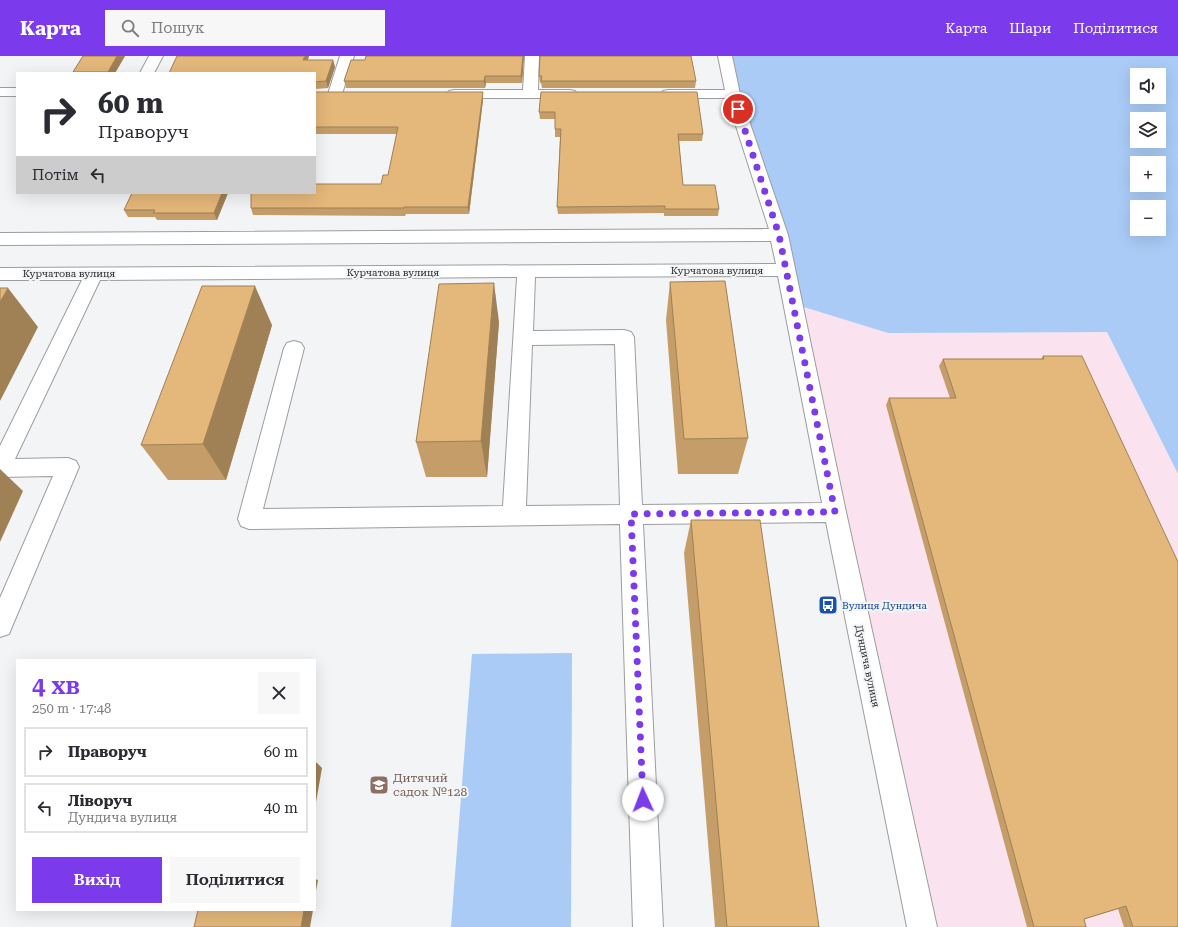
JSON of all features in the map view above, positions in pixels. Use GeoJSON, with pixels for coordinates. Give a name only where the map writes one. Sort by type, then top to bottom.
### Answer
{"type":"FeatureCollection","features":[{"type":"Feature","properties":{"kind":"street"},"geometry":{"type":"LineString","coordinates":[[148,72],[156,56]]}},
{"type":"Feature","properties":{"kind":"street"},"geometry":{"type":"LineString","coordinates":[[348,56],[329,94],[351,94]]}},
{"type":"Feature","properties":{"kind":"street"},"geometry":{"type":"LineString","coordinates":[[530,94],[532,56]]}},
{"type":"Feature","properties":{"kind":"street","name":"Дундича вулиця"},"geometry":{"type":"LineString","coordinates":[[725,56],[733,94],[779,235],[835,512],[922,927]]}},
{"type":"Feature","properties":{"kind":"street"},"geometry":{"type":"LineString","coordinates":[[0,92],[16,92]]}},
{"type":"Feature","properties":{"kind":"street"},"geometry":{"type":"LineString","coordinates":[[436,94],[584,94]]}},
{"type":"Feature","properties":{"kind":"street"},"geometry":{"type":"LineString","coordinates":[[655,94],[733,94]]}},
{"type":"Feature","properties":{"kind":"street"},"geometry":{"type":"LineString","coordinates":[[0,239],[779,235]]}},
{"type":"Feature","properties":{"kind":"street","name":"Курчатова вулиця"},"geometry":{"type":"LineString","coordinates":[[0,274],[786,270]]}},
{"type":"Feature","properties":{"kind":"street"},"geometry":{"type":"LineString","coordinates":[[514,516],[526,271]]}},
{"type":"Feature","properties":{"kind":"street"},"geometry":{"type":"LineString","coordinates":[[0,626],[68,467],[0,468],[94,273]]}},
{"type":"Feature","properties":{"kind":"street"},"geometry":{"type":"LineString","coordinates":[[522,338],[624,337],[648,927]]}},
{"type":"Feature","properties":{"kind":"street"},"geometry":{"type":"LineString","coordinates":[[294,348],[249,519],[835,512]]}},
{"type":"Feature","properties":{"kind":"shaded area"},"geometry":{"type":"Polygon","coordinates":[[[725,56],[1178,56],[1178,474],[1107,332],[888,333],[794,304],[725,56]]]}},
{"type":"Feature","properties":{"kind":"shaded area"},"geometry":{"type":"Polygon","coordinates":[[[794,304],[888,333],[1107,332],[1178,474],[1178,927],[922,927],[794,304]]]}},
{"type":"Feature","properties":{"kind":"shaded area"},"geometry":{"type":"Polygon","coordinates":[[[572,653],[571,927],[451,927],[472,654],[572,653]]]}},
{"type":"Feature","properties":{"kind":"building"},"geometry":{"type":"Polygon","coordinates":[[[83,56],[117,56],[108,72],[73,72],[83,56]]]}},
{"type":"Feature","properties":{"kind":"building"},"geometry":{"type":"Polygon","coordinates":[[[177,56],[305,56],[303,60],[333,60],[326,81],[316,82],[316,72],[169,72],[177,56]]]}},
{"type":"Feature","properties":{"kind":"building"},"geometry":{"type":"Polygon","coordinates":[[[366,56],[523,56],[521,76],[485,76],[484,81],[344,81],[351,60],[365,60],[366,56]]]}},
{"type":"Feature","properties":{"kind":"building"},"geometry":{"type":"Polygon","coordinates":[[[540,56],[691,56],[696,81],[541,81],[542,76],[539,76],[540,56]]]}},
{"type":"Feature","properties":{"kind":"building"},"geometry":{"type":"Polygon","coordinates":[[[316,92],[483,92],[468,207],[251,208],[251,194],[316,194],[316,184],[381,184],[383,175],[388,175],[398,127],[316,127],[316,92]]]}},
{"type":"Feature","properties":{"kind":"building"},"geometry":{"type":"Polygon","coordinates":[[[541,92],[697,92],[703,134],[678,134],[683,185],[715,185],[719,209],[665,209],[665,206],[557,207],[561,129],[555,129],[555,112],[539,112],[541,92]]]}},
{"type":"Feature","properties":{"kind":"building"},"geometry":{"type":"Polygon","coordinates":[[[132,194],[222,194],[214,213],[153,213],[155,210],[124,210],[132,194]]]}},
{"type":"Feature","properties":{"kind":"building"},"geometry":{"type":"Polygon","coordinates":[[[725,281],[748,438],[684,439],[670,282],[725,281]]]}},
{"type":"Feature","properties":{"kind":"building"},"geometry":{"type":"Polygon","coordinates":[[[494,283],[481,441],[416,442],[439,284],[494,283]]]}},
{"type":"Feature","properties":{"kind":"building"},"geometry":{"type":"Polygon","coordinates":[[[202,286],[255,286],[203,444],[141,445],[202,286]]]}},
{"type":"Feature","properties":{"kind":"building"},"geometry":{"type":"Polygon","coordinates":[[[0,288],[8,288],[0,302],[0,288]]]}},
{"type":"Feature","properties":{"kind":"building"},"geometry":{"type":"Polygon","coordinates":[[[1043,356],[1082,356],[1178,562],[1178,927],[1133,927],[1126,906],[1084,919],[1086,927],[1034,927],[889,398],[956,398],[943,359],[1044,359],[1043,356]]]}},
{"type":"Feature","properties":{"kind":"building"},"geometry":{"type":"Polygon","coordinates":[[[691,520],[760,520],[819,927],[727,927],[691,520]]]}},
{"type":"Feature","properties":{"kind":"building"},"geometry":{"type":"Polygon","coordinates":[[[198,911],[304,911],[301,927],[194,927],[198,911]]]}},
{"type":"Feature","properties":{"kind":"place","name":"Вулиця Дундича"},"geometry":{"type":"Point","coordinates":[828,605]}},
{"type":"Feature","properties":{"kind":"place","name":"Дитячий садок №128"},"geometry":{"type":"Point","coordinates":[379,785]}},
{"type":"Feature","properties":{"kind":"route"},"geometry":{"type":"LineString","coordinates":[[643,800],[631,514],[835,512],[779,235],[738,109]]}}]}
